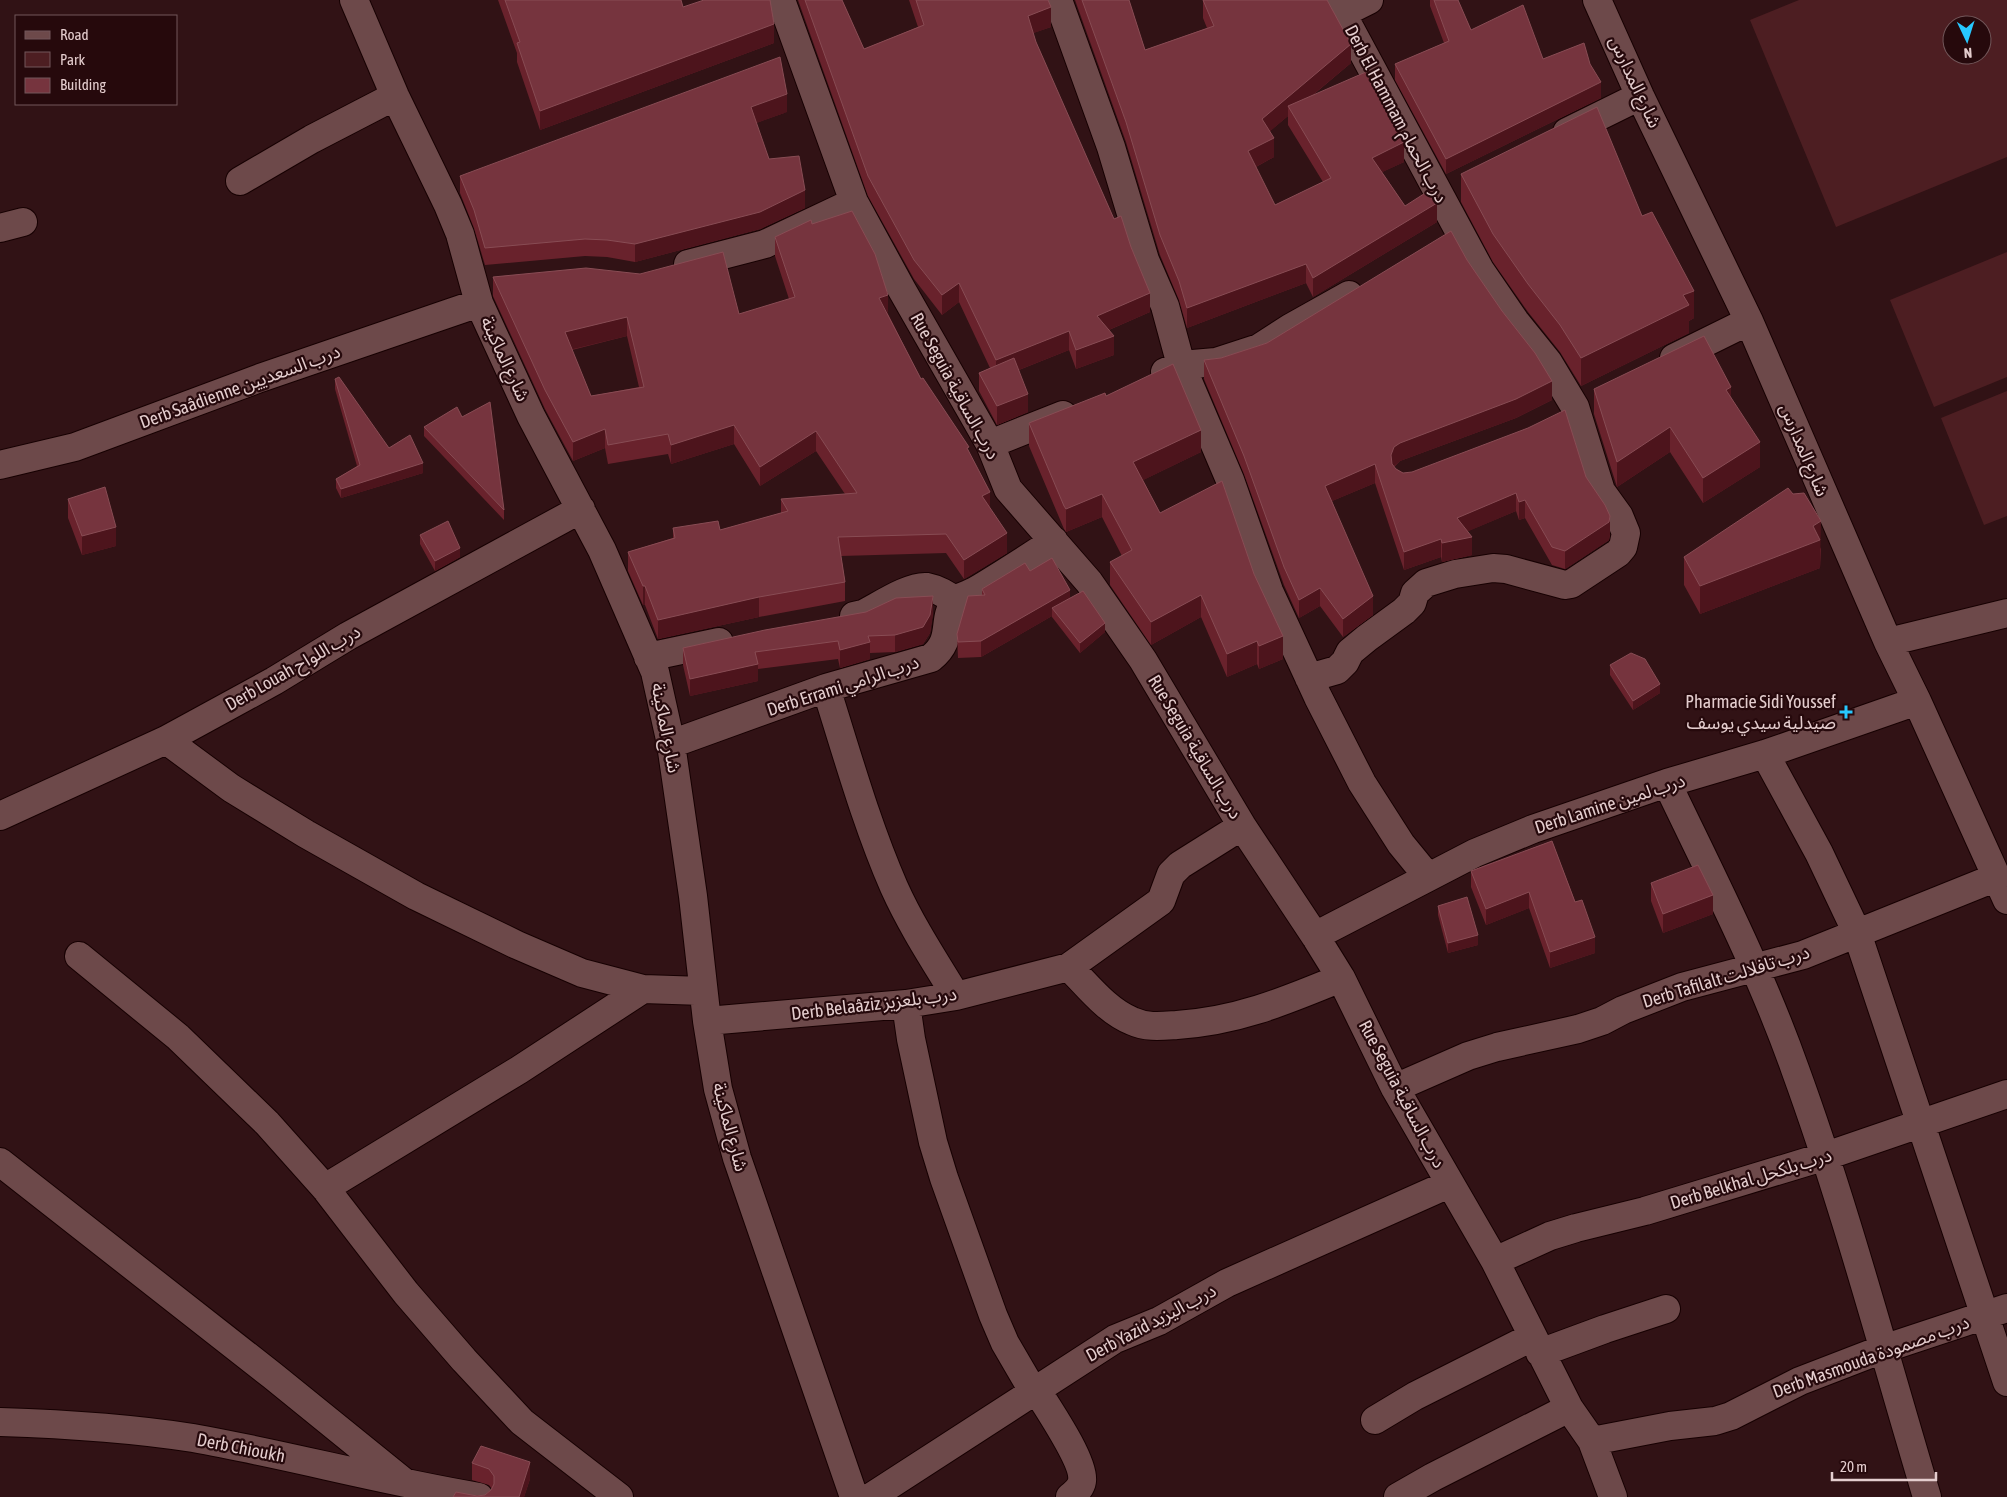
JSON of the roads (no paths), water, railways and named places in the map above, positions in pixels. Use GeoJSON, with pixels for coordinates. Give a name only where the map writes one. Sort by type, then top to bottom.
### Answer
{"type":"FeatureCollection","features":[{"type":"Feature","properties":{"kind":"street","name":"شارع الماكينة"},"geometry":{"type":"LineString","coordinates":[[354,0],[395,96],[454,220],[477,293],[531,416],[582,509],[630,610],[655,672],[671,744],[707,1022],[718,1089],[737,1158],[854,1497]]}},
{"type":"Feature","properties":{"kind":"street","name":"Rue Seguia درب الساقية"},"geometry":{"type":"LineString","coordinates":[[781,0],[789,54],[854,202],[990,444],[1008,489],[1033,520],[1054,541],[1089,582],[1143,660],[1242,826],[1341,978],[1395,1088],[1495,1261],[1569,1408],[1592,1442],[1613,1497]]}},
{"type":"Feature","properties":{"kind":"street"},"geometry":{"type":"LineString","coordinates":[[1058,0],[1112,152],[1146,260],[1165,306],[1181,365],[1230,480],[1269,591],[1309,678],[1362,783],[1401,844],[1428,878]]}},
{"type":"Feature","properties":{"kind":"street"},"geometry":{"type":"LineString","coordinates":[[1340,2],[1351,9],[1369,0]]}},
{"type":"Feature","properties":{"kind":"street","name":"شارع المدارس"},"geometry":{"type":"LineString","coordinates":[[1598,0],[1640,96],[1749,321],[1888,642],[1917,701],[2002,889]]}},
{"type":"Feature","properties":{"kind":"street","name":"Derb El Hammam درب الحمام"},"geometry":{"type":"LineString","coordinates":[[1309,678],[1337,670],[1345,662],[1350,652],[1366,638],[1404,612],[1412,603],[1415,593],[1426,583],[1456,574],[1493,568],[1506,569],[1565,585],[1571,584],[1618,553],[1623,547],[1626,533],[1619,516],[1601,491],[1575,406],[1548,362],[1515,320],[1480,270],[1338,6],[1340,2]]}},
{"type":"Feature","properties":{"kind":"street"},"geometry":{"type":"LineString","coordinates":[[240,180],[312,139],[395,96]]}},
{"type":"Feature","properties":{"kind":"street"},"geometry":{"type":"LineString","coordinates":[[1544,143],[1640,96]]}},
{"type":"Feature","properties":{"kind":"street"},"geometry":{"type":"LineString","coordinates":[[437,184],[464,174]]}},
{"type":"Feature","properties":{"kind":"street"},"geometry":{"type":"LineString","coordinates":[[1440,195],[1466,182]]}},
{"type":"Feature","properties":{"kind":"street"},"geometry":{"type":"LineString","coordinates":[[662,271],[765,244],[854,202]]}},
{"type":"Feature","properties":{"kind":"street"},"geometry":{"type":"LineString","coordinates":[[1433,243],[1457,228]]}},
{"type":"Feature","properties":{"kind":"street","name":"Derb Saâdienne درب السعديين"},"geometry":{"type":"LineString","coordinates":[[0,465],[75,446],[260,378],[477,293],[502,280]]}},
{"type":"Feature","properties":{"kind":"street"},"geometry":{"type":"LineString","coordinates":[[1139,384],[1181,365],[1216,362],[1259,348],[1369,282]]}},
{"type":"Feature","properties":{"kind":"street"},"geometry":{"type":"LineString","coordinates":[[1653,368],[1749,321]]}},
{"type":"Feature","properties":{"kind":"street"},"geometry":{"type":"LineString","coordinates":[[1548,419],[1601,394]]}},
{"type":"Feature","properties":{"kind":"street"},"geometry":{"type":"LineString","coordinates":[[990,444],[1088,406]]}},
{"type":"Feature","properties":{"kind":"street","name":"Derb Louah درب اللواح"},"geometry":{"type":"LineString","coordinates":[[0,816],[166,740],[274,681],[348,636],[582,509]]}},
{"type":"Feature","properties":{"kind":"street"},"geometry":{"type":"LineString","coordinates":[[826,621],[863,614],[916,588],[928,587],[956,601],[1054,541]]}},
{"type":"Feature","properties":{"kind":"street","name":"Derb Errami درب الرامي"},"geometry":{"type":"LineString","coordinates":[[671,744],[826,688],[931,658],[944,644],[952,608],[956,601]]}},
{"type":"Feature","properties":{"kind":"street"},"geometry":{"type":"LineString","coordinates":[[1888,642],[2007,613]]}},
{"type":"Feature","properties":{"kind":"street"},"geometry":{"type":"LineString","coordinates":[[648,657],[743,636]]}},
{"type":"Feature","properties":{"kind":"street"},"geometry":{"type":"LineString","coordinates":[[826,688],[868,819],[894,887],[910,919],[956,996]]}},
{"type":"Feature","properties":{"kind":"street","name":"Derb Lamine درب لمين"},"geometry":{"type":"LineString","coordinates":[[1315,936],[1475,854],[1533,829],[1667,783],[1765,754],[1917,701]]}},
{"type":"Feature","properties":{"kind":"street"},"geometry":{"type":"LineString","coordinates":[[166,740],[239,793],[306,834],[416,896],[517,945],[582,973],[643,989],[703,991]]}},
{"type":"Feature","properties":{"kind":"street"},"geometry":{"type":"LineString","coordinates":[[1765,754],[1819,853],[1857,933],[1920,1124],[1996,1312],[2007,1382]]}},
{"type":"Feature","properties":{"kind":"street"},"geometry":{"type":"LineString","coordinates":[[1667,783],[1756,968],[1795,1068],[1826,1156],[1927,1497]]}},
{"type":"Feature","properties":{"kind":"street","name":"Derb Belaâziz درب بلعزيز"},"geometry":{"type":"LineString","coordinates":[[707,1022],[906,1004],[956,996],[1069,968],[1161,901],[1171,874],[1180,866],[1242,826]]}},
{"type":"Feature","properties":{"kind":"street","name":"Derb Tafilalt درب تافلالت"},"geometry":{"type":"LineString","coordinates":[[1395,1088],[1468,1056],[1497,1047],[1578,1029],[1602,1021],[1623,1010],[1682,987],[1803,955],[1857,933],[2002,889]]}},
{"type":"Feature","properties":{"kind":"street"},"geometry":{"type":"LineString","coordinates":[[80,956],[178,1037],[267,1123],[325,1188],[406,1294],[522,1422],[619,1497]]}},
{"type":"Feature","properties":{"kind":"street"},"geometry":{"type":"LineString","coordinates":[[1069,968],[1113,1010],[1131,1021],[1147,1026],[1189,1024],[1230,1019],[1280,1003],[1341,978]]}},
{"type":"Feature","properties":{"kind":"street"},"geometry":{"type":"LineString","coordinates":[[325,1188],[519,1070],[643,989]]}},
{"type":"Feature","properties":{"kind":"street"},"geometry":{"type":"LineString","coordinates":[[906,1004],[933,1142],[944,1178],[960,1226],[1002,1336],[1072,1449],[1081,1471],[1082,1481],[1070,1497]]}},
{"type":"Feature","properties":{"kind":"street","name":"Derb Belkhal درب بلكحل"},"geometry":{"type":"LineString","coordinates":[[1495,1261],[1550,1236],[1645,1212],[1826,1156],[2007,1094]]}},
{"type":"Feature","properties":{"kind":"street"},"geometry":{"type":"LineString","coordinates":[[0,1162],[421,1490]]}},
{"type":"Feature","properties":{"kind":"street","name":"Derb Yazid درب اليزيد"},"geometry":{"type":"LineString","coordinates":[[871,1497],[1115,1339],[1159,1321],[1227,1283],[1450,1184]]}},
{"type":"Feature","properties":{"kind":"street"},"geometry":{"type":"LineString","coordinates":[[1375,1420],[1415,1396],[1536,1345],[1605,1329],[1666,1309]]}},
{"type":"Feature","properties":{"kind":"street","name":"Derb Masmouda درب مصمودة"},"geometry":{"type":"LineString","coordinates":[[1592,1442],[1670,1426],[1715,1421],[1731,1416],[1800,1381],[1883,1349],[1996,1312]]}},
{"type":"Feature","properties":{"kind":"street"},"geometry":{"type":"LineString","coordinates":[[1398,1497],[1433,1477],[1569,1408]]}},
{"type":"Feature","properties":{"kind":"street","name":"Derb Chioukh"},"geometry":{"type":"LineString","coordinates":[[0,1422],[135,1430],[192,1438],[262,1451],[421,1490],[479,1497]]}},
{"type":"Feature","properties":{"kind":"place","name":"Pharmacie Sidi Youssef صيدلية سيدي يوسف"},"geometry":{"type":"Point","coordinates":[1846,712]}}]}
